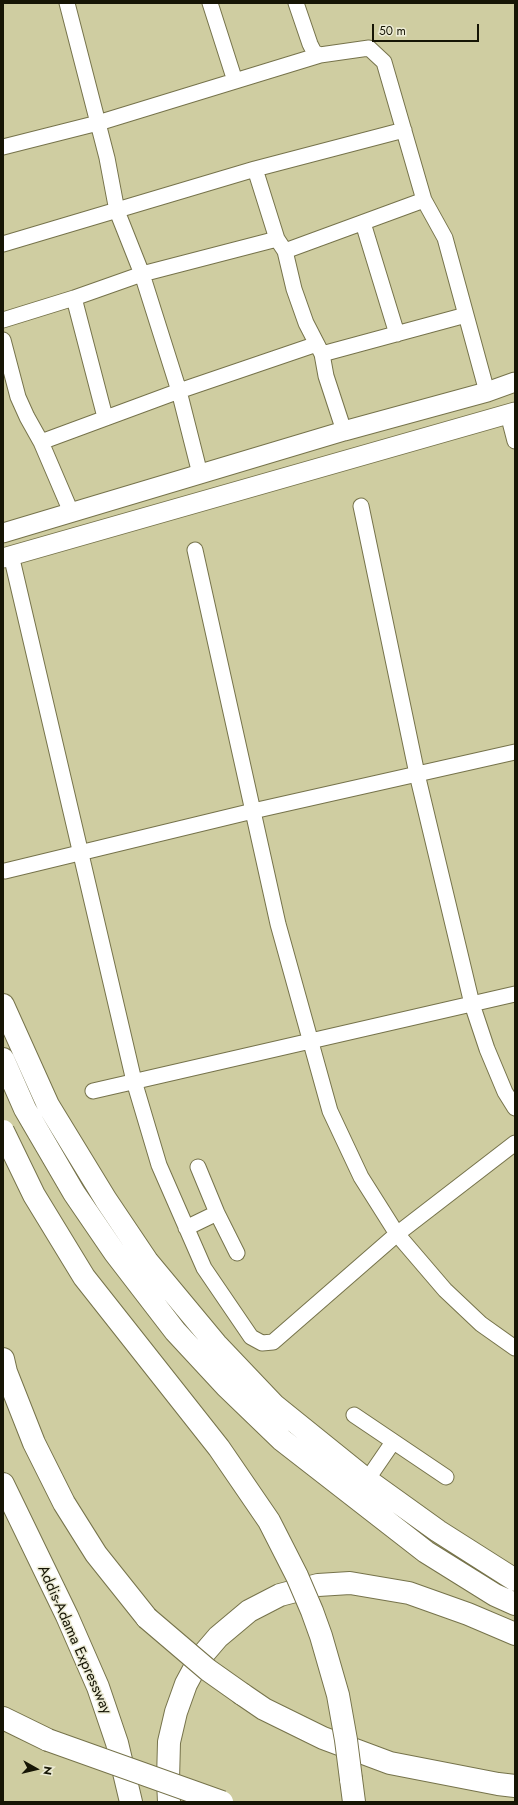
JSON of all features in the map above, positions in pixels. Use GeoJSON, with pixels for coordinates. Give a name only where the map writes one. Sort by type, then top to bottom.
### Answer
{"type":"FeatureCollection","features":[{"type":"Feature","properties":{"kind":"highway"},"geometry":{"type":"LineString","coordinates":[[3,1005],[48,1105],[106,1200],[147,1260],[216,1344],[274,1405],[366,1480],[438,1531],[515,1580]]}},
{"type":"Feature","properties":{"kind":"highway"},"geometry":{"type":"LineString","coordinates":[[3,1059],[25,1109],[74,1193],[115,1253],[171,1325],[226,1386],[282,1440],[426,1552],[495,1595],[515,1604]]}},
{"type":"Feature","properties":{"kind":"highway"},"geometry":{"type":"LineString","coordinates":[[3,1131],[34,1194],[84,1277],[219,1448],[269,1521],[297,1576],[312,1611],[338,1695],[346,1740],[354,1802]]}},
{"type":"Feature","properties":{"kind":"highway"},"geometry":{"type":"LineString","coordinates":[[3,1359],[6,1372],[34,1443],[64,1503],[96,1554],[147,1618],[208,1670],[264,1708],[323,1738],[390,1763],[515,1786]]}},
{"type":"Feature","properties":{"kind":"highway","name":"Addis-Adama Expressway"},"geometry":{"type":"LineString","coordinates":[[3,1484],[67,1616],[98,1687],[117,1743],[131,1802]]}},
{"type":"Feature","properties":{"kind":"highway"},"geometry":{"type":"LineString","coordinates":[[169,1802],[168,1780],[170,1742],[176,1712],[186,1684],[200,1658],[218,1637],[249,1611],[280,1595],[318,1585],[350,1583],[409,1593],[468,1614],[515,1634]]}},
{"type":"Feature","properties":{"kind":"highway"},"geometry":{"type":"LineString","coordinates":[[4,1719],[48,1740],[223,1802]]}},
{"type":"Feature","properties":{"kind":"main road"},"geometry":{"type":"LineString","coordinates":[[3,533],[344,430],[487,392],[515,382]]}},
{"type":"Feature","properties":{"kind":"main road"},"geometry":{"type":"LineString","coordinates":[[7,556],[512,413]]}},
{"type":"Feature","properties":{"kind":"street"},"geometry":{"type":"LineString","coordinates":[[67,3],[98,123],[117,211],[142,274],[179,391],[200,474]]}},
{"type":"Feature","properties":{"kind":"street"},"geometry":{"type":"LineString","coordinates":[[210,3],[235,81]]}},
{"type":"Feature","properties":{"kind":"street"},"geometry":{"type":"LineString","coordinates":[[296,3],[310,44],[314,52],[320,55]]}},
{"type":"Feature","properties":{"kind":"street"},"geometry":{"type":"LineString","coordinates":[[3,147],[98,123],[320,55],[369,48],[384,62],[424,200],[445,238],[487,392]]}},
{"type":"Feature","properties":{"kind":"street"},"geometry":{"type":"LineString","coordinates":[[3,244],[255,169],[404,130]]}},
{"type":"Feature","properties":{"kind":"street"},"geometry":{"type":"LineString","coordinates":[[255,169],[306,323],[319,349],[326,376],[344,430]]}},
{"type":"Feature","properties":{"kind":"street"},"geometry":{"type":"LineString","coordinates":[[3,320],[74,298],[142,274],[281,245],[363,223],[424,200]]}},
{"type":"Feature","properties":{"kind":"street"},"geometry":{"type":"LineString","coordinates":[[363,223],[397,334]]}},
{"type":"Feature","properties":{"kind":"street"},"geometry":{"type":"LineString","coordinates":[[74,298],[105,417]]}},
{"type":"Feature","properties":{"kind":"street"},"geometry":{"type":"LineString","coordinates":[[41,442],[105,417],[179,391],[319,349],[397,334],[466,315]]}},
{"type":"Feature","properties":{"kind":"street"},"geometry":{"type":"LineString","coordinates":[[3,340],[18,397],[41,442],[71,512]]}},
{"type":"Feature","properties":{"kind":"street"},"geometry":{"type":"LineString","coordinates":[[512,413],[515,441]]}},
{"type":"Feature","properties":{"kind":"street"},"geometry":{"type":"LineString","coordinates":[[361,506],[417,774],[472,1004],[487,1049],[502,1085],[515,1108]]}},
{"type":"Feature","properties":{"kind":"street"},"geometry":{"type":"LineString","coordinates":[[194,550],[278,924],[309,1041],[330,1111],[361,1177],[396,1234],[445,1290],[476,1319],[515,1348]]}},
{"type":"Feature","properties":{"kind":"street"},"geometry":{"type":"LineString","coordinates":[[7,556],[81,853],[134,1081],[159,1165],[204,1268],[251,1337],[262,1343],[273,1342],[396,1234],[515,1143]]}},
{"type":"Feature","properties":{"kind":"street"},"geometry":{"type":"LineString","coordinates":[[5,871],[253,811],[515,752]]}},
{"type":"Feature","properties":{"kind":"street"},"geometry":{"type":"LineString","coordinates":[[93,1091],[515,994]]}},
{"type":"Feature","properties":{"kind":"street"},"geometry":{"type":"LineString","coordinates":[[198,1167],[217,1213],[237,1253]]}},
{"type":"Feature","properties":{"kind":"street"},"geometry":{"type":"LineString","coordinates":[[186,1228],[217,1213]]}},
{"type":"Feature","properties":{"kind":"street"},"geometry":{"type":"LineString","coordinates":[[354,1415],[446,1477]]}},
{"type":"Feature","properties":{"kind":"street"},"geometry":{"type":"LineString","coordinates":[[366,1480],[393,1442]]}}]}
